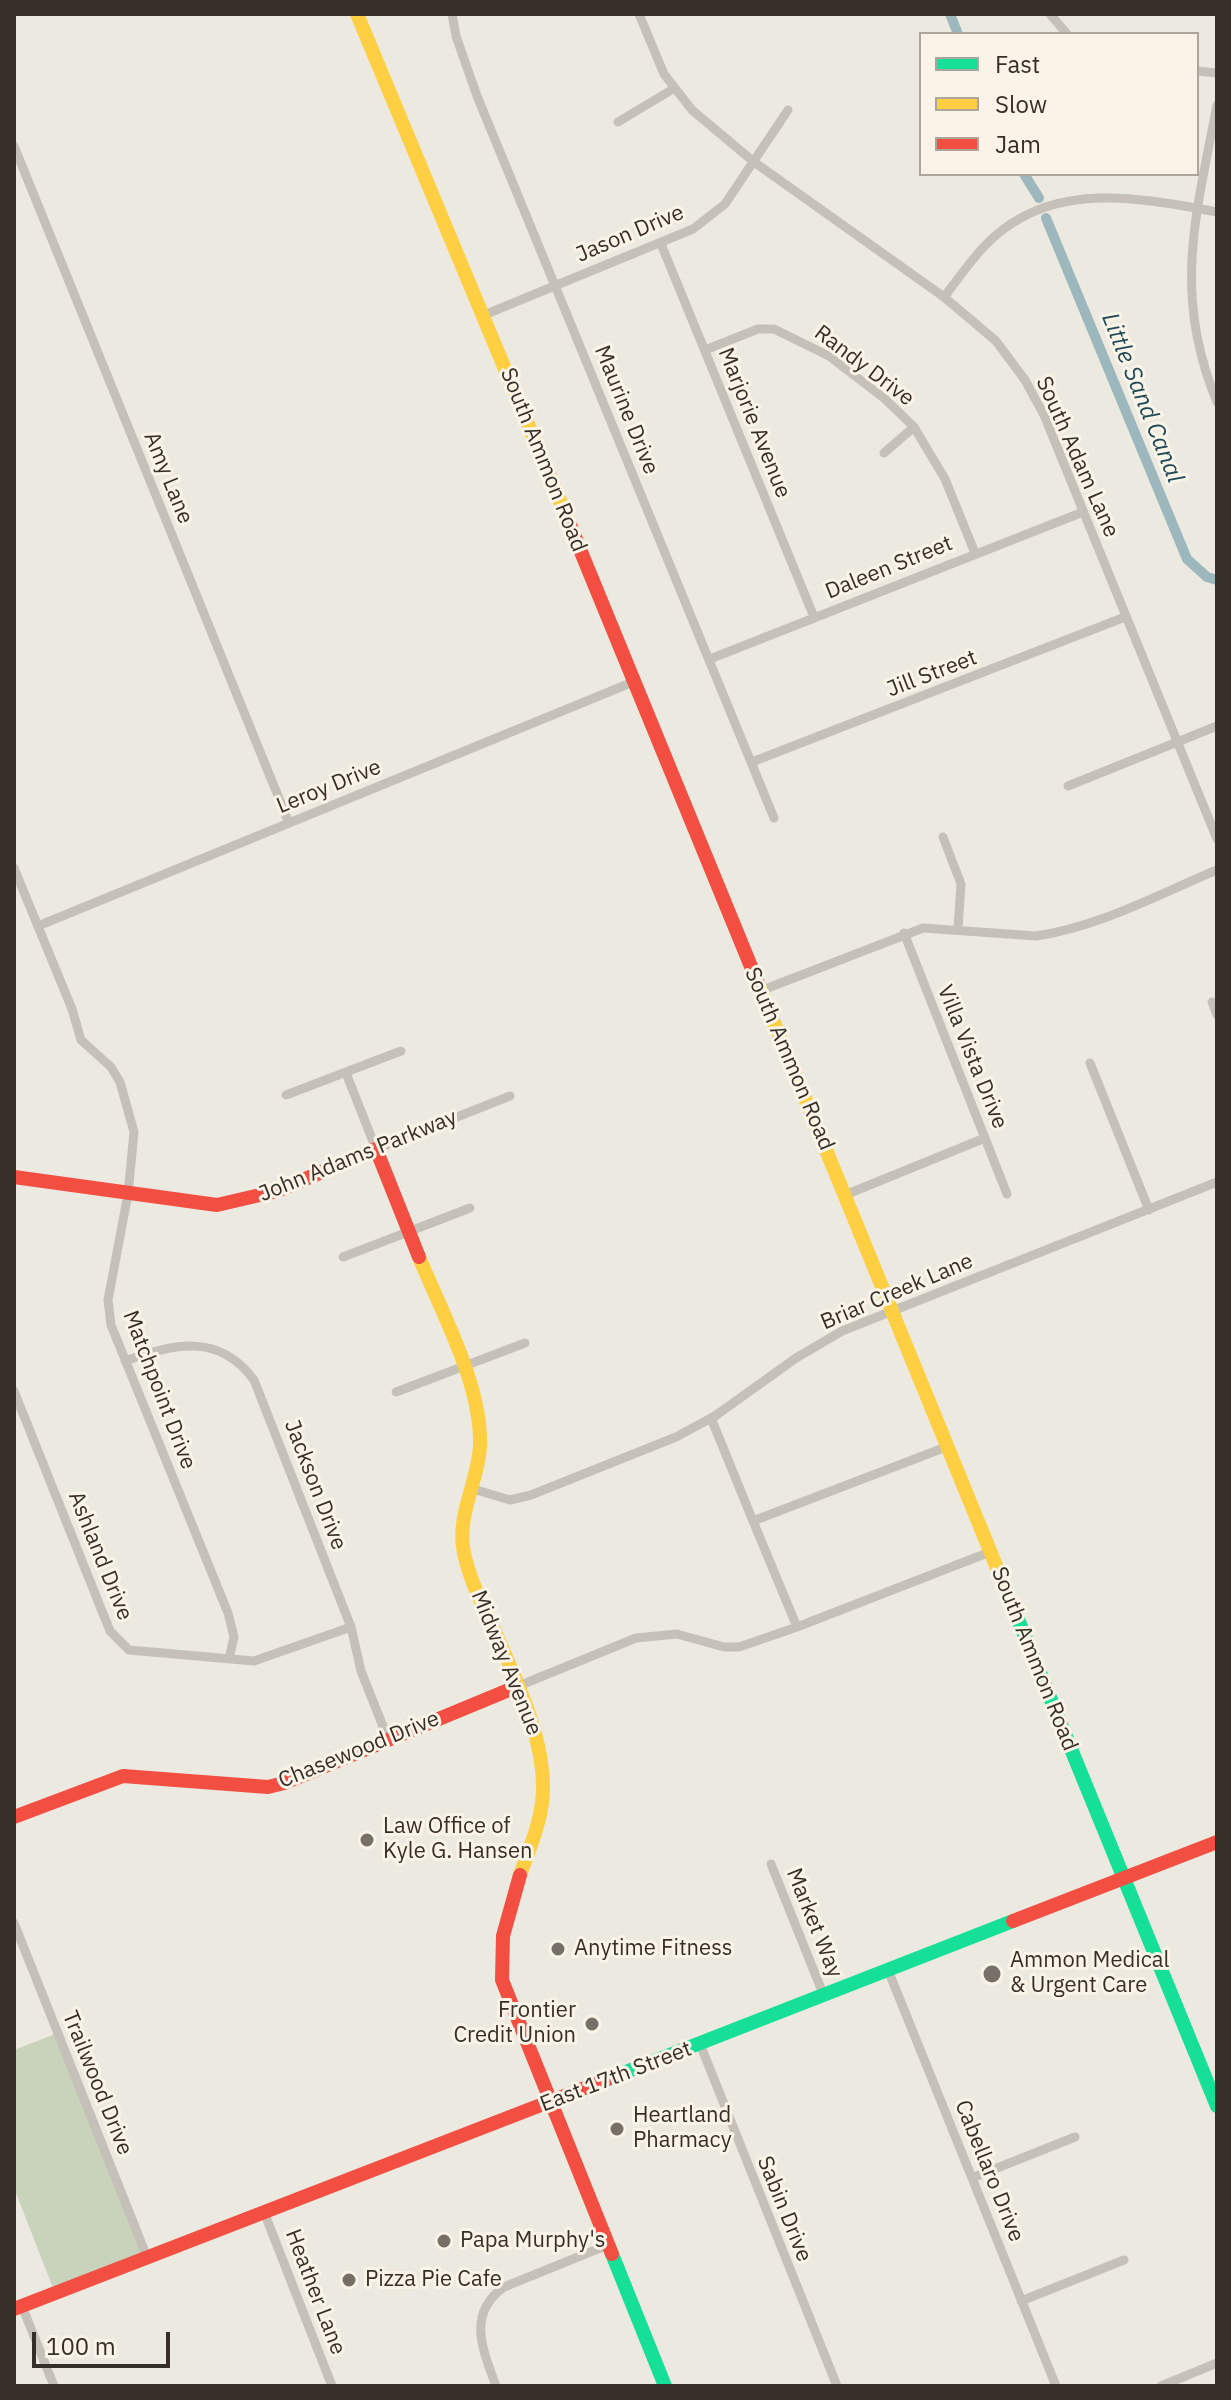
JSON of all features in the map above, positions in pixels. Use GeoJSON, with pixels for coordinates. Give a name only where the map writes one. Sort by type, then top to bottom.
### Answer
{"type":"FeatureCollection","features":[{"type":"Feature","properties":{"kind":"main road","name":"South Ammon Road"},"geometry":{"type":"LineString","coordinates":[[357,14],[484,315],[1217,2106]]}},
{"type":"Feature","properties":{"kind":"main road","name":"John Adams Parkway"},"geometry":{"type":"LineString","coordinates":[[14,1177],[194,1204],[249,1199],[376,1149]]}},
{"type":"Feature","properties":{"kind":"main road","name":"Midway Avenue"},"geometry":{"type":"LineString","coordinates":[[376,1149],[475,1396],[480,1447],[463,1520],[463,1550],[471,1578],[540,1745],[544,1784],[540,1813],[505,1916],[499,1956],[506,1996],[552,2101],[665,2386]]}},
{"type":"Feature","properties":{"kind":"main road","name":"Chasewood Drive"},"geometry":{"type":"LineString","coordinates":[[14,1817],[123,1776],[268,1787],[516,1687]]}},
{"type":"Feature","properties":{"kind":"main road","name":"East 17th Street"},"geometry":{"type":"LineString","coordinates":[[18,2308],[1217,1842]]}},
{"type":"Feature","properties":{"kind":"street","name":"Maurine Drive"},"geometry":{"type":"LineString","coordinates":[[452,14],[456,36],[477,96],[774,818]]}},
{"type":"Feature","properties":{"kind":"street","name":"South Adam Lane"},"geometry":{"type":"LineString","coordinates":[[639,14],[673,89],[754,162],[944,297],[996,341],[1025,380],[1044,415],[1217,839]]}},
{"type":"Feature","properties":{"kind":"street"},"geometry":{"type":"LineString","coordinates":[[1050,14],[1065,32]]}},
{"type":"Feature","properties":{"kind":"street"},"geometry":{"type":"LineString","coordinates":[[618,122],[673,89]]}},
{"type":"Feature","properties":{"kind":"street"},"geometry":{"type":"LineString","coordinates":[[1217,105],[1189,267],[1195,337],[1217,402]]}},
{"type":"Feature","properties":{"kind":"street","name":"Jason Drive"},"geometry":{"type":"LineString","coordinates":[[484,315],[693,229],[725,204],[788,110]]}},
{"type":"Feature","properties":{"kind":"street","name":"Amy Lane"},"geometry":{"type":"LineString","coordinates":[[14,146],[289,823]]}},
{"type":"Feature","properties":{"kind":"street"},"geometry":{"type":"LineString","coordinates":[[944,297],[978,253],[1002,230],[1055,204],[1091,197],[1155,200],[1217,212]]}},
{"type":"Feature","properties":{"kind":"street","name":"Marjorie Avenue"},"geometry":{"type":"LineString","coordinates":[[661,244],[814,617]]}},
{"type":"Feature","properties":{"kind":"street","name":"Randy Drive"},"geometry":{"type":"LineString","coordinates":[[705,350],[758,329],[788,333],[829,356],[885,399],[914,427],[945,479],[975,553]]}},
{"type":"Feature","properties":{"kind":"street"},"geometry":{"type":"LineString","coordinates":[[884,453],[914,427]]}},
{"type":"Feature","properties":{"kind":"street","name":"Daleen Street"},"geometry":{"type":"LineString","coordinates":[[710,659],[1083,512]]}},
{"type":"Feature","properties":{"kind":"street","name":"Jill Street"},"geometry":{"type":"LineString","coordinates":[[752,762],[1125,617]]}},
{"type":"Feature","properties":{"kind":"street","name":"Leroy Drive"},"geometry":{"type":"LineString","coordinates":[[38,926],[633,682]]}},
{"type":"Feature","properties":{"kind":"street"},"geometry":{"type":"LineString","coordinates":[[1068,786],[1217,726]]}},
{"type":"Feature","properties":{"kind":"street"},"geometry":{"type":"LineString","coordinates":[[943,837],[961,884],[958,928]]}},
{"type":"Feature","properties":{"kind":"street","name":"Matchpoint Drive"},"geometry":{"type":"LineString","coordinates":[[14,868],[72,1009],[81,1040],[111,1067],[126,1098],[134,1132],[128,1194],[108,1300],[111,1325],[228,1613],[234,1637],[229,1659]]}},
{"type":"Feature","properties":{"kind":"street"},"geometry":{"type":"LineString","coordinates":[[760,991],[923,928],[958,928],[1036,936],[1054,934],[1086,925],[1217,870]]}},
{"type":"Feature","properties":{"kind":"street","name":"Villa Vista Drive"},"geometry":{"type":"LineString","coordinates":[[904,933],[1007,1194]]}},
{"type":"Feature","properties":{"kind":"street"},"geometry":{"type":"LineString","coordinates":[[1212,1002],[1217,1015]]}},
{"type":"Feature","properties":{"kind":"street"},"geometry":{"type":"LineString","coordinates":[[286,1095],[401,1051]]}},
{"type":"Feature","properties":{"kind":"street"},"geometry":{"type":"LineString","coordinates":[[1090,1063],[1149,1210]]}},
{"type":"Feature","properties":{"kind":"street","name":"Midway Avenue"},"geometry":{"type":"LineString","coordinates":[[346,1073],[376,1149]]}},
{"type":"Feature","properties":{"kind":"street","name":"John Adams Parkway"},"geometry":{"type":"LineString","coordinates":[[376,1149],[510,1096]]}},
{"type":"Feature","properties":{"kind":"street"},"geometry":{"type":"LineString","coordinates":[[845,1195],[985,1138]]}},
{"type":"Feature","properties":{"kind":"street","name":"Briar Creek Lane"},"geometry":{"type":"LineString","coordinates":[[470,1488],[510,1500],[531,1495],[676,1437],[711,1418],[796,1358],[842,1331],[1217,1182]]}},
{"type":"Feature","properties":{"kind":"street"},"geometry":{"type":"LineString","coordinates":[[343,1257],[470,1208]]}},
{"type":"Feature","properties":{"kind":"street"},"geometry":{"type":"LineString","coordinates":[[396,1392],[525,1343]]}},
{"type":"Feature","properties":{"kind":"street","name":"Jackson Drive"},"geometry":{"type":"LineString","coordinates":[[125,1361],[178,1345],[211,1349],[242,1364],[254,1380],[351,1627],[361,1671],[388,1739]]}},
{"type":"Feature","properties":{"kind":"street","name":"Ashland Drive"},"geometry":{"type":"LineString","coordinates":[[14,1391],[17,1406],[110,1631],[129,1650],[254,1661],[351,1627]]}},
{"type":"Feature","properties":{"kind":"street"},"geometry":{"type":"LineString","coordinates":[[711,1418],[797,1627]]}},
{"type":"Feature","properties":{"kind":"street"},"geometry":{"type":"LineString","coordinates":[[753,1521],[946,1447]]}},
{"type":"Feature","properties":{"kind":"street"},"geometry":{"type":"LineString","coordinates":[[516,1687],[636,1638],[657,1634],[739,1647],[990,1552]]}},
{"type":"Feature","properties":{"kind":"street","name":"Market Way"},"geometry":{"type":"LineString","coordinates":[[771,1864],[824,1996]]}},
{"type":"Feature","properties":{"kind":"street","name":"Trailwood Drive"},"geometry":{"type":"LineString","coordinates":[[14,1923],[147,2257]]}},
{"type":"Feature","properties":{"kind":"street","name":"Cabellaro Drive"},"geometry":{"type":"LineString","coordinates":[[888,1970],[1056,2386]]}},
{"type":"Feature","properties":{"kind":"street","name":"Sabin Drive"},"geometry":{"type":"LineString","coordinates":[[700,2044],[837,2386]]}},
{"type":"Feature","properties":{"kind":"street"},"geometry":{"type":"LineString","coordinates":[[972,2178],[1075,2137]]}},
{"type":"Feature","properties":{"kind":"street","name":"Heather Lane"},"geometry":{"type":"LineString","coordinates":[[264,2212],[332,2386]]}},
{"type":"Feature","properties":{"kind":"street"},"geometry":{"type":"LineString","coordinates":[[496,2386],[478,2332],[483,2310],[491,2296],[504,2287],[610,2244]]}},
{"type":"Feature","properties":{"kind":"street"},"geometry":{"type":"LineString","coordinates":[[1021,2301],[1124,2260]]}},
{"type":"Feature","properties":{"kind":"street"},"geometry":{"type":"LineString","coordinates":[[18,2308],[54,2386]]}},
{"type":"Feature","properties":{"kind":"street"},"geometry":{"type":"LineString","coordinates":[[1161,2386],[1217,2363]]}},
{"type":"Feature","properties":{"kind":"green space"},"geometry":{"type":"Polygon","coordinates":[[[58,2033],[147,2257],[55,2293],[14,2188],[14,2050],[58,2033]]]}},
{"type":"Feature","properties":{"kind":"waterway","name":"Little Sand Canal"},"geometry":{"type":"LineString","coordinates":[[950,14],[957,32]]}},
{"type":"Feature","properties":{"kind":"waterway","name":"Little Sand Canal"},"geometry":{"type":"LineString","coordinates":[[1025,176],[1039,198]]}},
{"type":"Feature","properties":{"kind":"waterway","name":"Little Sand Canal"},"geometry":{"type":"LineString","coordinates":[[1046,218],[1187,559],[1207,577],[1217,580]]}},
{"type":"Feature","properties":{"kind":"traffic: fast"},"geometry":{"type":"LineString","coordinates":[[1004,1585],[1217,2106]]}},
{"type":"Feature","properties":{"kind":"traffic: fast"},"geometry":{"type":"LineString","coordinates":[[608,2079],[1013,1921]]}},
{"type":"Feature","properties":{"kind":"traffic: fast"},"geometry":{"type":"LineString","coordinates":[[612,2254],[665,2386]]}},
{"type":"Feature","properties":{"kind":"traffic: slow"},"geometry":{"type":"LineString","coordinates":[[357,14],[570,525]]}},
{"type":"Feature","properties":{"kind":"traffic: slow"},"geometry":{"type":"LineString","coordinates":[[759,986],[1004,1585]]}},
{"type":"Feature","properties":{"kind":"traffic: slow"},"geometry":{"type":"LineString","coordinates":[[419,1257],[468,1374],[479,1423],[478,1459],[463,1526],[464,1553],[477,1593],[527,1708],[542,1768],[541,1810],[520,1875]]}},
{"type":"Feature","properties":{"kind":"traffic: jam"},"geometry":{"type":"LineString","coordinates":[[570,525],[759,986]]}},
{"type":"Feature","properties":{"kind":"traffic: jam"},"geometry":{"type":"LineString","coordinates":[[14,1177],[217,1205],[277,1191],[376,1149],[419,1257]]}},
{"type":"Feature","properties":{"kind":"traffic: jam"},"geometry":{"type":"LineString","coordinates":[[14,1817],[123,1776],[268,1787],[284,1783],[516,1687]]}},
{"type":"Feature","properties":{"kind":"traffic: jam"},"geometry":{"type":"LineString","coordinates":[[1013,1921],[1217,1842]]}},
{"type":"Feature","properties":{"kind":"traffic: jam"},"geometry":{"type":"LineString","coordinates":[[520,1875],[503,1936],[502,1980],[612,2254]]}},
{"type":"Feature","properties":{"kind":"traffic: jam"},"geometry":{"type":"LineString","coordinates":[[14,2309],[608,2079]]}},
{"type":"Feature","properties":{"kind":"place","name":"Law Office of Kyle G. Hansen"},"geometry":{"type":"Point","coordinates":[367,1840]}},
{"type":"Feature","properties":{"kind":"place","name":"Anytime Fitness"},"geometry":{"type":"Point","coordinates":[558,1949]}},
{"type":"Feature","properties":{"kind":"place","name":"Ammon Medical & Urgent Care"},"geometry":{"type":"Point","coordinates":[992,1974]}},
{"type":"Feature","properties":{"kind":"place","name":"Frontier Credit Union"},"geometry":{"type":"Point","coordinates":[592,2024]}},
{"type":"Feature","properties":{"kind":"place","name":"Heartland Pharmacy"},"geometry":{"type":"Point","coordinates":[617,2129]}},
{"type":"Feature","properties":{"kind":"place","name":"Papa Murphy's"},"geometry":{"type":"Point","coordinates":[444,2241]}},
{"type":"Feature","properties":{"kind":"place","name":"Pizza Pie Cafe"},"geometry":{"type":"Point","coordinates":[349,2280]}}]}
